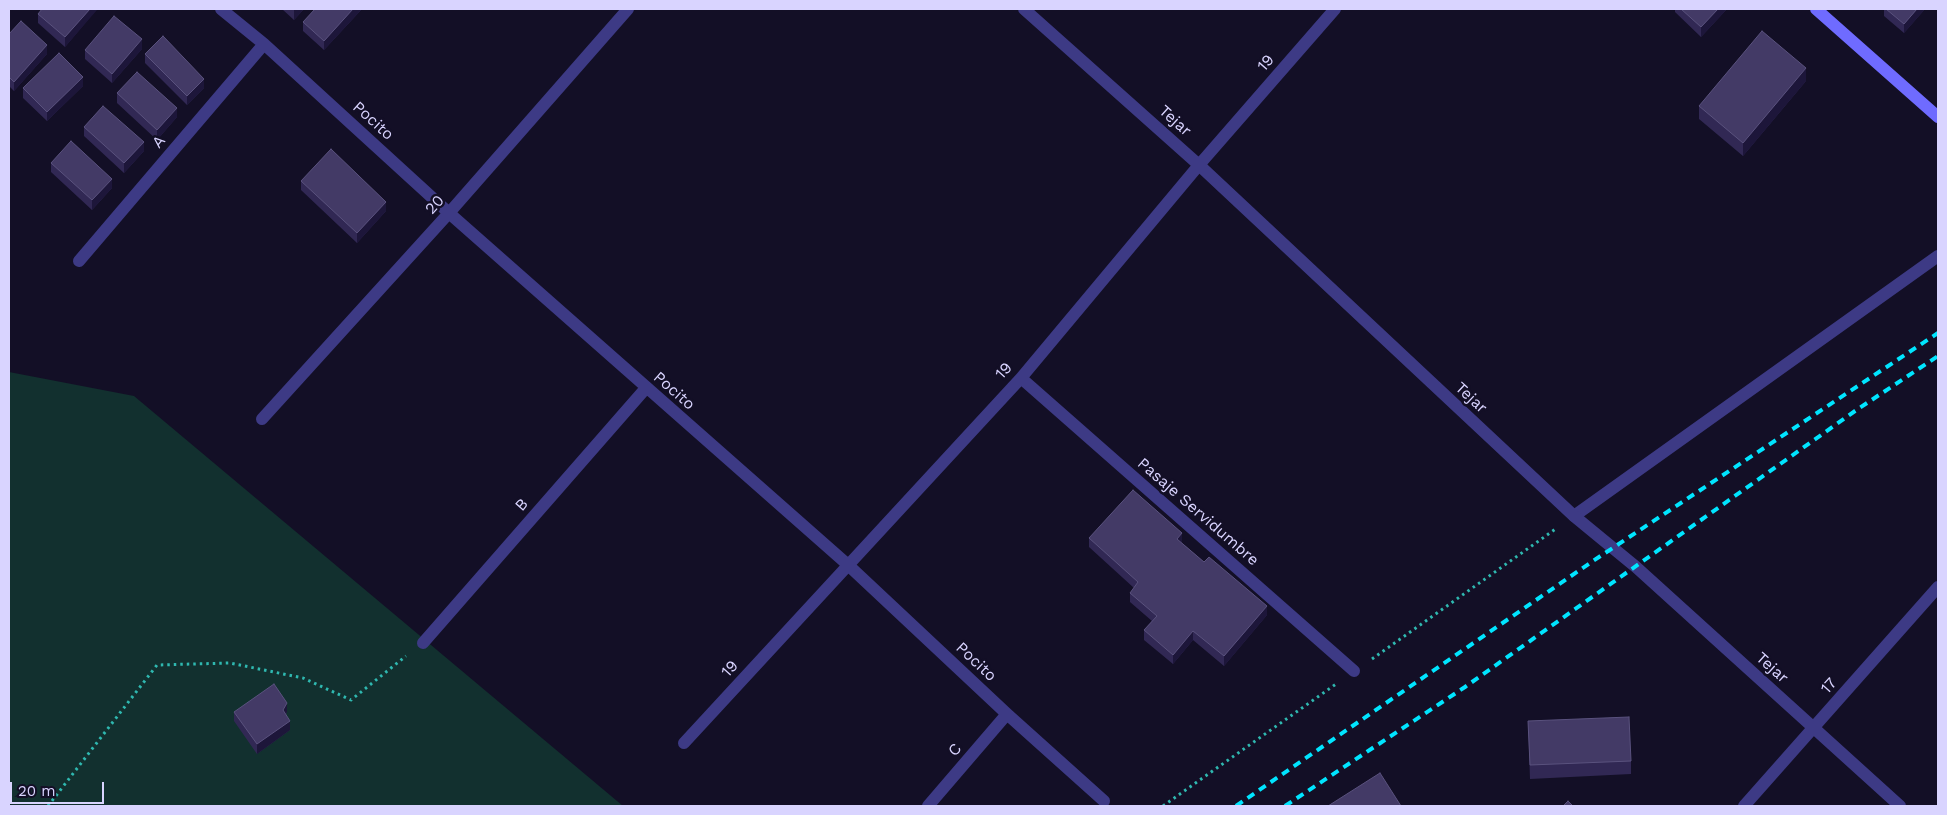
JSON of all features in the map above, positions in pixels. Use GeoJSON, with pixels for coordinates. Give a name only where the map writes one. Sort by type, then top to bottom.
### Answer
{"type":"FeatureCollection","features":[{"type":"Feature","properties":{"kind":"main road"},"geometry":{"type":"LineString","coordinates":[[1816,9],[1938,117]]}},
{"type":"Feature","properties":{"kind":"street","name":"Pocito"},"geometry":{"type":"LineString","coordinates":[[221,9],[264,44],[449,213],[847,564],[1007,714],[1104,801]]}},
{"type":"Feature","properties":{"kind":"street","name":"20"},"geometry":{"type":"LineString","coordinates":[[262,419],[449,213],[628,9]]}},
{"type":"Feature","properties":{"kind":"street","name":"Tejar"},"geometry":{"type":"LineString","coordinates":[[1024,9],[1199,165],[1574,516],[1636,567],[1900,806]]}},
{"type":"Feature","properties":{"kind":"street","name":"19"},"geometry":{"type":"LineString","coordinates":[[684,744],[847,564],[1021,378],[1199,165],[1335,9]]}},
{"type":"Feature","properties":{"kind":"street","name":"A"},"geometry":{"type":"LineString","coordinates":[[79,261],[264,44]]}},
{"type":"Feature","properties":{"kind":"street"},"geometry":{"type":"LineString","coordinates":[[1574,516],[1938,256]]}},
{"type":"Feature","properties":{"kind":"street","name":"Pasaje Servidumbre"},"geometry":{"type":"LineString","coordinates":[[1021,378],[1354,671]]}},
{"type":"Feature","properties":{"kind":"street","name":"B"},"geometry":{"type":"LineString","coordinates":[[422,643],[646,388]]}},
{"type":"Feature","properties":{"kind":"street","name":"17"},"geometry":{"type":"LineString","coordinates":[[1744,806],[1938,587]]}},
{"type":"Feature","properties":{"kind":"street","name":"C"},"geometry":{"type":"LineString","coordinates":[[928,806],[1007,714]]}},
{"type":"Feature","properties":{"kind":"path"},"geometry":{"type":"LineString","coordinates":[[48,806],[157,665],[230,663],[303,678],[351,700],[422,643]]}},
{"type":"Feature","properties":{"kind":"green space"},"geometry":{"type":"Polygon","coordinates":[[[9,372],[134,396],[623,806],[9,806],[9,372]]]}},
{"type":"Feature","properties":{"kind":"building"},"geometry":{"type":"Polygon","coordinates":[[[42,9],[90,9],[65,37],[38,14],[42,9]]]}},
{"type":"Feature","properties":{"kind":"building"},"geometry":{"type":"Polygon","coordinates":[[[315,9],[353,9],[324,41],[303,22],[315,9]]]}},
{"type":"Feature","properties":{"kind":"building"},"geometry":{"type":"Polygon","coordinates":[[[1681,9],[1718,9],[1701,27],[1681,9]]]}},
{"type":"Feature","properties":{"kind":"building"},"geometry":{"type":"Polygon","coordinates":[[[1886,9],[1917,9],[1904,24],[1886,9]]]}},
{"type":"Feature","properties":{"kind":"building"},"geometry":{"type":"Polygon","coordinates":[[[114,16],[142,39],[112,74],[85,50],[114,16]]]}},
{"type":"Feature","properties":{"kind":"building"},"geometry":{"type":"Polygon","coordinates":[[[21,21],[47,45],[14,82],[9,77],[9,34],[21,21]]]}},
{"type":"Feature","properties":{"kind":"building"},"geometry":{"type":"Polygon","coordinates":[[[1762,31],[1806,68],[1743,143],[1699,106],[1762,31]]]}},
{"type":"Feature","properties":{"kind":"building"},"geometry":{"type":"Polygon","coordinates":[[[163,36],[204,79],[187,96],[145,54],[163,36]]]}},
{"type":"Feature","properties":{"kind":"building"},"geometry":{"type":"Polygon","coordinates":[[[59,53],[83,77],[47,112],[23,88],[59,53]]]}},
{"type":"Feature","properties":{"kind":"building"},"geometry":{"type":"Polygon","coordinates":[[[137,72],[177,108],[157,130],[117,93],[137,72]]]}},
{"type":"Feature","properties":{"kind":"building"},"geometry":{"type":"Polygon","coordinates":[[[103,106],[144,142],[124,163],[84,127],[103,106]]]}},
{"type":"Feature","properties":{"kind":"building"},"geometry":{"type":"Polygon","coordinates":[[[71,141],[112,179],[92,200],[51,163],[71,141]]]}},
{"type":"Feature","properties":{"kind":"building"},"geometry":{"type":"Polygon","coordinates":[[[331,149],[386,202],[357,233],[301,181],[331,149]]]}},
{"type":"Feature","properties":{"kind":"building"},"geometry":{"type":"Polygon","coordinates":[[[1133,490],[1182,533],[1177,539],[1204,562],[1209,557],[1267,606],[1224,656],[1193,631],[1173,655],[1144,630],[1157,616],[1130,593],[1138,582],[1089,538],[1133,490]]]}},
{"type":"Feature","properties":{"kind":"building"},"geometry":{"type":"Polygon","coordinates":[[[274,684],[287,703],[283,710],[290,721],[257,744],[234,712],[274,684]]]}},
{"type":"Feature","properties":{"kind":"building"},"geometry":{"type":"Polygon","coordinates":[[[1629,717],[1631,761],[1530,765],[1528,721],[1629,717]]]}},
{"type":"Feature","properties":{"kind":"building"},"geometry":{"type":"Polygon","coordinates":[[[1380,773],[1401,806],[1328,806],[1380,773]]]}},
{"type":"Feature","properties":{"kind":"building"},"geometry":{"type":"Polygon","coordinates":[[[1568,801],[1573,806],[1563,806],[1568,801]]]}},
{"type":"Feature","properties":{"kind":"railway"},"geometry":{"type":"LineString","coordinates":[[1236,806],[1590,563],[1938,333]]}},
{"type":"Feature","properties":{"kind":"railway"},"geometry":{"type":"LineString","coordinates":[[1285,806],[1465,687],[1855,411],[1938,356]]}}]}
